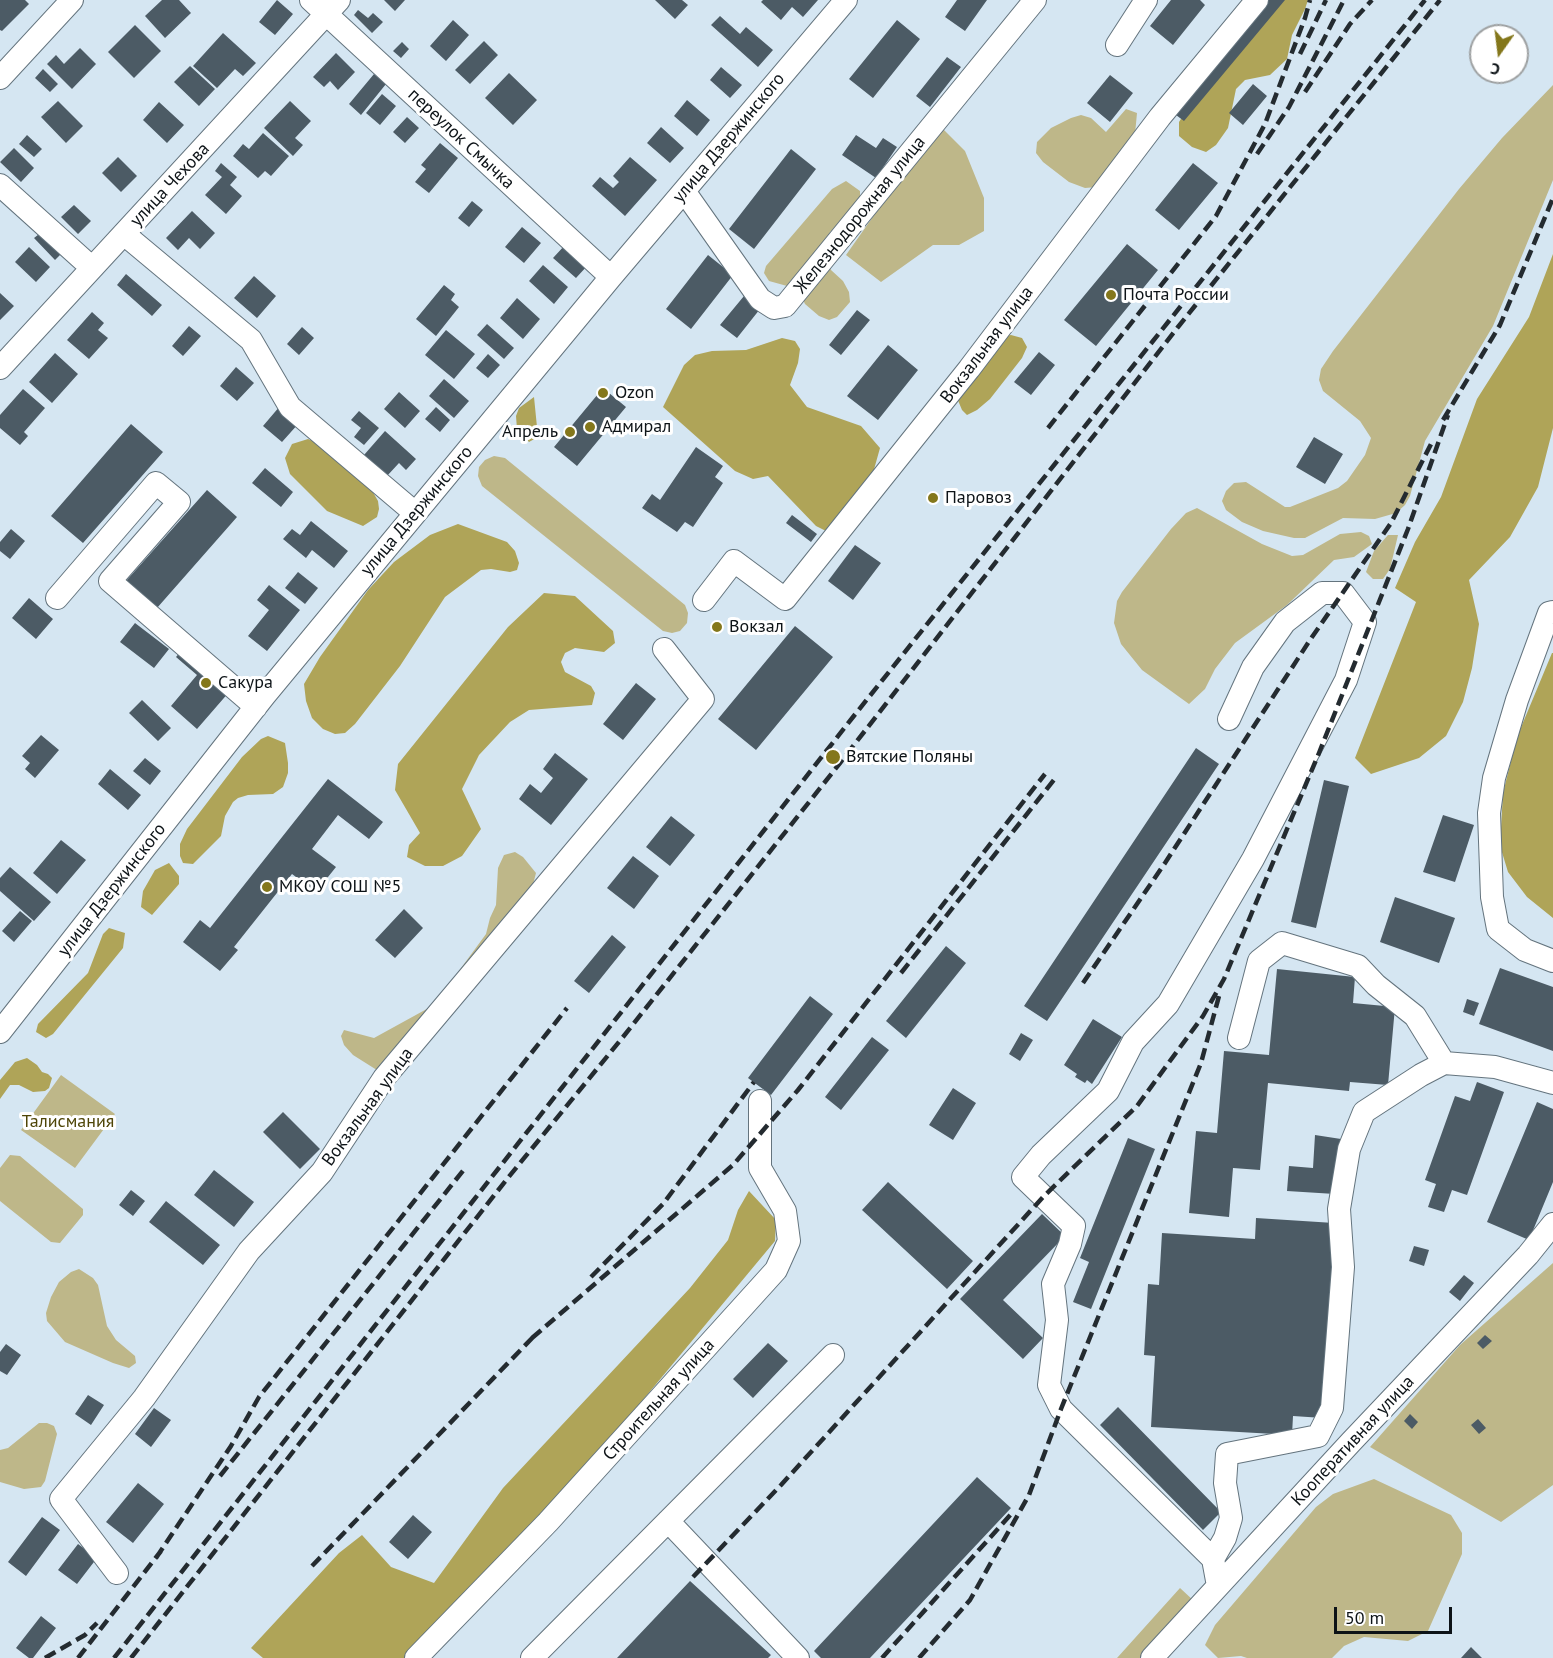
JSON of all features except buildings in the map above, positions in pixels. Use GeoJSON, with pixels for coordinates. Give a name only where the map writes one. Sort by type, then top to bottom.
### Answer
{"type":"FeatureCollection","features":[{"type":"Feature","properties":{"kind":"street"},"geometry":{"type":"LineString","coordinates":[[0,78],[72,0]]}},
{"type":"Feature","properties":{"kind":"street","name":"улица Дзержинского"},"geometry":{"type":"LineString","coordinates":[[0,1032],[256,707],[415,513],[846,0]]}},
{"type":"Feature","properties":{"kind":"street","name":"Железнодорожная улица"},"geometry":{"type":"LineString","coordinates":[[684,191],[760,299],[774,308],[785,306],[1035,0]]}},
{"type":"Feature","properties":{"kind":"street"},"geometry":{"type":"LineString","coordinates":[[1117,45],[1146,0]]}},
{"type":"Feature","properties":{"kind":"street","name":"Вокзальная улица"},"geometry":{"type":"LineString","coordinates":[[704,600],[734,561],[785,599],[947,398],[1160,117],[1257,0]]}},
{"type":"Feature","properties":{"kind":"street","name":"улица Чехова"},"geometry":{"type":"LineString","coordinates":[[0,368],[91,267],[124,234],[325,5]]}},
{"type":"Feature","properties":{"kind":"street","name":"переулок Смычка"},"geometry":{"type":"LineString","coordinates":[[325,5],[611,277]]}},
{"type":"Feature","properties":{"kind":"street"},"geometry":{"type":"LineString","coordinates":[[0,184],[91,267]]}},
{"type":"Feature","properties":{"kind":"street"},"geometry":{"type":"LineString","coordinates":[[124,234],[251,340],[290,406],[415,513]]}},
{"type":"Feature","properties":{"kind":"street"},"geometry":{"type":"LineString","coordinates":[[57,598],[156,483],[179,502],[110,581]]}},
{"type":"Feature","properties":{"kind":"street"},"geometry":{"type":"LineString","coordinates":[[87,562],[256,707]]}},
{"type":"Feature","properties":{"kind":"street"},"geometry":{"type":"LineString","coordinates":[[1218,1586],[1213,1559],[1061,1409],[1049,1385],[1057,1320],[1053,1284],[1070,1244],[1074,1226],[1023,1177],[1041,1155],[1108,1091],[1133,1042],[1168,1004],[1253,859],[1346,680],[1365,622],[1344,593],[1322,594],[1285,621],[1253,667],[1229,719]]}},
{"type":"Feature","properties":{"kind":"street"},"geometry":{"type":"LineString","coordinates":[[1553,612],[1550,613],[1517,700],[1494,778],[1489,813],[1489,852],[1492,897],[1498,929],[1525,950],[1553,961]]}},
{"type":"Feature","properties":{"kind":"street","name":"Вокзальная улица"},"geometry":{"type":"LineString","coordinates":[[117,1573],[61,1499],[144,1398],[249,1251],[322,1172],[384,1078],[704,699],[664,649]]}},
{"type":"Feature","properties":{"kind":"street"},"geometry":{"type":"LineString","coordinates":[[1239,1038],[1259,961],[1282,943],[1358,966],[1376,986],[1415,1016],[1444,1063]]}},
{"type":"Feature","properties":{"kind":"street"},"geometry":{"type":"LineString","coordinates":[[1213,1559],[1225,1538],[1231,1518],[1225,1483],[1227,1455],[1318,1436],[1332,1408],[1343,1267],[1339,1209],[1349,1149],[1364,1112],[1444,1063],[1495,1067],[1553,1083]]}},
{"type":"Feature","properties":{"kind":"street","name":"Строительная улица"},"geometry":{"type":"LineString","coordinates":[[416,1658],[548,1522],[776,1270],[789,1241],[785,1212],[760,1168],[760,1101]]}},
{"type":"Feature","properties":{"kind":"street","name":"Кооперативная улица"},"geometry":{"type":"LineString","coordinates":[[1152,1658],[1528,1255],[1553,1224]]}},
{"type":"Feature","properties":{"kind":"street"},"geometry":{"type":"LineString","coordinates":[[532,1658],[833,1354]]}},
{"type":"Feature","properties":{"kind":"street"},"geometry":{"type":"LineString","coordinates":[[668,1521],[792,1656]]}},
{"type":"Feature","properties":{"kind":"green space"},"geometry":{"type":"Polygon","coordinates":[[[1553,85],[1553,180],[1493,326],[1425,441],[1410,496],[1405,505],[1396,513],[1375,519],[1343,518],[1305,538],[1294,538],[1263,531],[1242,522],[1226,510],[1222,501],[1226,491],[1234,483],[1246,482],[1285,507],[1290,507],[1338,488],[1347,481],[1365,455],[1371,438],[1360,421],[1323,391],[1319,380],[1321,369],[1459,189],[1502,138],[1553,85]]]}},
{"type":"Feature","properties":{"kind":"green space"},"geometry":{"type":"Polygon","coordinates":[[[1126,109],[1137,113],[1135,134],[1097,187],[1085,188],[1069,182],[1043,162],[1036,153],[1037,142],[1051,128],[1071,118],[1081,115],[1091,118],[1106,132],[1126,109]]]}},
{"type":"Feature","properties":{"kind":"green space"},"geometry":{"type":"Polygon","coordinates":[[[942,128],[965,151],[984,198],[984,231],[959,245],[933,245],[881,282],[846,255],[901,177],[942,128]]]}},
{"type":"Feature","properties":{"kind":"green space"},"geometry":{"type":"Polygon","coordinates":[[[846,181],[860,191],[860,202],[830,232],[825,254],[831,270],[843,281],[849,292],[850,302],[837,317],[829,320],[819,316],[805,304],[798,289],[769,281],[764,273],[766,266],[832,189],[846,181]]]}},
{"type":"Feature","properties":{"kind":"green space"},"geometry":{"type":"Polygon","coordinates":[[[494,456],[505,458],[685,605],[688,613],[687,623],[680,631],[672,633],[663,631],[482,486],[478,476],[479,467],[485,460],[494,456]]]}},
{"type":"Feature","properties":{"kind":"green space"},"geometry":{"type":"Polygon","coordinates":[[[1197,508],[1262,544],[1292,556],[1303,555],[1340,534],[1361,532],[1369,536],[1372,544],[1354,557],[1334,560],[1287,605],[1235,643],[1215,669],[1205,689],[1189,704],[1142,670],[1121,644],[1114,623],[1117,601],[1122,592],[1171,529],[1186,513],[1197,508]]]}},
{"type":"Feature","properties":{"kind":"green space"},"geometry":{"type":"Polygon","coordinates":[[[1388,535],[1398,535],[1390,569],[1383,579],[1373,579],[1366,572],[1374,551],[1388,535]]]}},
{"type":"Feature","properties":{"kind":"green space"},"geometry":{"type":"Polygon","coordinates":[[[515,852],[523,857],[536,873],[528,904],[380,1072],[353,1055],[344,1045],[341,1036],[344,1030],[374,1038],[434,1005],[486,934],[496,905],[498,868],[504,855],[515,852]]]}},
{"type":"Feature","properties":{"kind":"green space","name":"Талисмания"},"geometry":{"type":"Polygon","coordinates":[[[61,1075],[115,1114],[75,1168],[21,1130],[61,1075]]]}},
{"type":"Feature","properties":{"kind":"green space"},"geometry":{"type":"Polygon","coordinates":[[[10,1155],[20,1156],[83,1209],[83,1215],[60,1243],[51,1242],[0,1201],[0,1168],[10,1155]]]}},
{"type":"Feature","properties":{"kind":"green space"},"geometry":{"type":"Polygon","coordinates":[[[1553,1263],[1553,1485],[1501,1522],[1370,1447],[1460,1345],[1553,1263]]]}},
{"type":"Feature","properties":{"kind":"green space"},"geometry":{"type":"Polygon","coordinates":[[[79,1269],[93,1278],[98,1285],[107,1326],[116,1340],[135,1356],[136,1363],[129,1368],[65,1342],[47,1321],[46,1313],[59,1282],[71,1272],[79,1269]]]}},
{"type":"Feature","properties":{"kind":"green space"},"geometry":{"type":"Polygon","coordinates":[[[39,1423],[54,1426],[57,1434],[45,1481],[41,1487],[24,1489],[0,1482],[0,1450],[8,1448],[39,1423]]]}},
{"type":"Feature","properties":{"kind":"green space"},"geometry":{"type":"Polygon","coordinates":[[[1374,1479],[1451,1515],[1462,1533],[1462,1554],[1428,1631],[1408,1641],[1364,1637],[1344,1646],[1332,1658],[1247,1658],[1241,1656],[1218,1658],[1205,1645],[1215,1625],[1316,1507],[1333,1494],[1374,1479]]]}},
{"type":"Feature","properties":{"kind":"green space"},"geometry":{"type":"Polygon","coordinates":[[[1180,1588],[1194,1601],[1142,1658],[1117,1658],[1180,1588]]]}},
{"type":"Feature","properties":{"kind":"shaded area"},"geometry":{"type":"Polygon","coordinates":[[[1279,0],[1308,0],[1292,35],[1287,59],[1270,75],[1245,80],[1236,89],[1228,128],[1216,145],[1206,152],[1192,147],[1179,136],[1179,122],[1197,94],[1279,0]]]}},
{"type":"Feature","properties":{"kind":"shaded area"},"geometry":{"type":"Polygon","coordinates":[[[1553,254],[1553,428],[1538,487],[1510,537],[1469,580],[1479,624],[1472,668],[1463,702],[1446,736],[1419,758],[1371,774],[1355,758],[1416,602],[1395,588],[1415,542],[1441,497],[1477,399],[1529,317],[1553,254]]]}},
{"type":"Feature","properties":{"kind":"shaded area"},"geometry":{"type":"Polygon","coordinates":[[[1006,336],[1022,338],[1027,347],[1022,358],[990,399],[967,415],[957,398],[1006,336]]]}},
{"type":"Feature","properties":{"kind":"shaded area"},"geometry":{"type":"Polygon","coordinates":[[[782,338],[795,341],[800,349],[798,363],[790,385],[807,407],[861,426],[880,448],[873,473],[863,484],[856,499],[826,531],[816,526],[768,476],[753,479],[735,471],[663,407],[684,365],[695,355],[712,351],[746,350],[782,338]]]}},
{"type":"Feature","properties":{"kind":"shaded area"},"geometry":{"type":"Polygon","coordinates":[[[534,397],[538,437],[529,442],[517,429],[516,416],[519,408],[534,397]]]}},
{"type":"Feature","properties":{"kind":"shaded area"},"geometry":{"type":"Polygon","coordinates":[[[308,439],[322,445],[370,487],[378,501],[377,517],[363,526],[327,511],[290,474],[285,458],[292,444],[308,439]]]}},
{"type":"Feature","properties":{"kind":"shaded area"},"geometry":{"type":"Polygon","coordinates":[[[458,524],[507,542],[515,551],[519,563],[517,570],[510,572],[481,570],[445,597],[400,666],[355,724],[345,733],[335,734],[323,729],[312,718],[306,701],[304,684],[320,657],[368,590],[394,562],[430,535],[458,524]]]}},
{"type":"Feature","properties":{"kind":"shaded area"},"geometry":{"type":"Polygon","coordinates":[[[544,593],[575,596],[613,631],[615,643],[604,652],[575,648],[565,653],[561,662],[565,672],[591,686],[595,693],[592,705],[529,710],[510,722],[479,755],[462,789],[481,829],[462,856],[443,866],[425,866],[407,857],[409,845],[420,833],[395,790],[398,764],[508,627],[544,593]]]}},
{"type":"Feature","properties":{"kind":"shaded area"},"geometry":{"type":"Polygon","coordinates":[[[1552,653],[1553,918],[1527,897],[1508,872],[1501,849],[1503,793],[1517,737],[1552,653]]]}},
{"type":"Feature","properties":{"kind":"shaded area"},"geometry":{"type":"Polygon","coordinates":[[[268,736],[285,743],[288,773],[283,787],[273,794],[248,795],[238,798],[225,816],[221,836],[193,864],[183,863],[180,856],[180,844],[187,829],[242,757],[261,739],[268,736]]]}},
{"type":"Feature","properties":{"kind":"shaded area"},"geometry":{"type":"Polygon","coordinates":[[[169,863],[179,876],[179,884],[152,915],[141,907],[143,891],[155,870],[169,863]]]}},
{"type":"Feature","properties":{"kind":"shaded area"},"geometry":{"type":"Polygon","coordinates":[[[109,928],[125,933],[123,948],[53,1034],[46,1038],[36,1032],[38,1024],[88,973],[103,934],[109,928]]]}},
{"type":"Feature","properties":{"kind":"shaded area"},"geometry":{"type":"Polygon","coordinates":[[[27,1058],[52,1078],[49,1088],[45,1091],[33,1092],[19,1085],[10,1085],[0,1099],[0,1080],[15,1062],[27,1058]]]}},
{"type":"Feature","properties":{"kind":"shaded area"},"geometry":{"type":"Polygon","coordinates":[[[749,1191],[776,1220],[775,1241],[504,1567],[406,1658],[263,1658],[251,1648],[339,1553],[362,1535],[391,1567],[434,1583],[503,1488],[690,1288],[728,1240],[738,1210],[749,1191]]]}},
{"type":"Feature","properties":{"kind":"railway"},"geometry":{"type":"LineString","coordinates":[[1048,428],[1216,216],[1265,124],[1310,0]]}},
{"type":"Feature","properties":{"kind":"railway"},"geometry":{"type":"LineString","coordinates":[[1300,54],[1326,0]]}},
{"type":"Feature","properties":{"kind":"railway"},"geometry":{"type":"LineString","coordinates":[[1257,154],[1289,107],[1344,0]]}},
{"type":"Feature","properties":{"kind":"railway"},"geometry":{"type":"LineString","coordinates":[[1305,92],[1350,24],[1372,0]]}},
{"type":"Feature","properties":{"kind":"railway"},"geometry":{"type":"LineString","coordinates":[[114,1658],[853,717],[1425,0]]}},
{"type":"Feature","properties":{"kind":"railway"},"geometry":{"type":"LineString","coordinates":[[131,1658],[507,1179],[623,1037],[840,763],[1178,327],[1440,0]]}},
{"type":"Feature","properties":{"kind":"railway"},"geometry":{"type":"LineString","coordinates":[[1443,420],[1500,325],[1553,198]]}},
{"type":"Feature","properties":{"kind":"railway"},"geometry":{"type":"LineString","coordinates":[[693,1577],[781,1485],[1044,1196],[1137,1106],[1203,1016],[1224,979],[1319,753],[1408,529],[1448,415]]}},
{"type":"Feature","properties":{"kind":"railway"},"geometry":{"type":"LineString","coordinates":[[1083,983],[1165,863],[1310,640],[1391,523],[1431,444]]}},
{"type":"Feature","properties":{"kind":"railway"},"geometry":{"type":"LineString","coordinates":[[532,1338],[733,1165],[798,1090],[1045,774]]}},
{"type":"Feature","properties":{"kind":"railway"},"geometry":{"type":"LineString","coordinates":[[901,973],[1057,776]]}},
{"type":"Feature","properties":{"kind":"railway"},"geometry":{"type":"LineString","coordinates":[[919,1658],[970,1600],[1029,1495],[1061,1409],[1201,1063],[1219,996]]}},
{"type":"Feature","properties":{"kind":"railway"},"geometry":{"type":"LineString","coordinates":[[156,1558],[231,1446],[259,1397],[567,1008]]}},
{"type":"Feature","properties":{"kind":"railway"},"geometry":{"type":"LineString","coordinates":[[591,1277],[663,1204],[754,1082]]}},
{"type":"Feature","properties":{"kind":"railway"},"geometry":{"type":"LineString","coordinates":[[220,1476],[466,1167]]}},
{"type":"Feature","properties":{"kind":"railway"},"geometry":{"type":"LineString","coordinates":[[312,1566],[537,1333]]}},
{"type":"Feature","properties":{"kind":"railway"},"geometry":{"type":"LineString","coordinates":[[882,1658],[1013,1512]]}},
{"type":"Feature","properties":{"kind":"railway"},"geometry":{"type":"LineString","coordinates":[[78,1658],[161,1551]]}},
{"type":"Feature","properties":{"kind":"railway"},"geometry":{"type":"LineString","coordinates":[[45,1658],[85,1635],[97,1623]]}},
{"type":"Feature","properties":{"kind":"place","name":"Почта России"},"geometry":{"type":"Point","coordinates":[1111,295]}},
{"type":"Feature","properties":{"kind":"place","name":"Ozon"},"geometry":{"type":"Point","coordinates":[603,393]}},
{"type":"Feature","properties":{"kind":"place","name":"Адмирал"},"geometry":{"type":"Point","coordinates":[590,427]}},
{"type":"Feature","properties":{"kind":"place","name":"Апрель"},"geometry":{"type":"Point","coordinates":[570,432]}},
{"type":"Feature","properties":{"kind":"place","name":"Паровоз"},"geometry":{"type":"Point","coordinates":[933,498]}},
{"type":"Feature","properties":{"kind":"place","name":"Вокзал"},"geometry":{"type":"Point","coordinates":[717,627]}},
{"type":"Feature","properties":{"kind":"place","name":"Сакура"},"geometry":{"type":"Point","coordinates":[206,683]}},
{"type":"Feature","properties":{"kind":"place","name":"Вятские Поляны"},"geometry":{"type":"Point","coordinates":[833,757]}},
{"type":"Feature","properties":{"kind":"place","name":"МКОУ СОШ №5"},"geometry":{"type":"Point","coordinates":[267,887]}}]}
